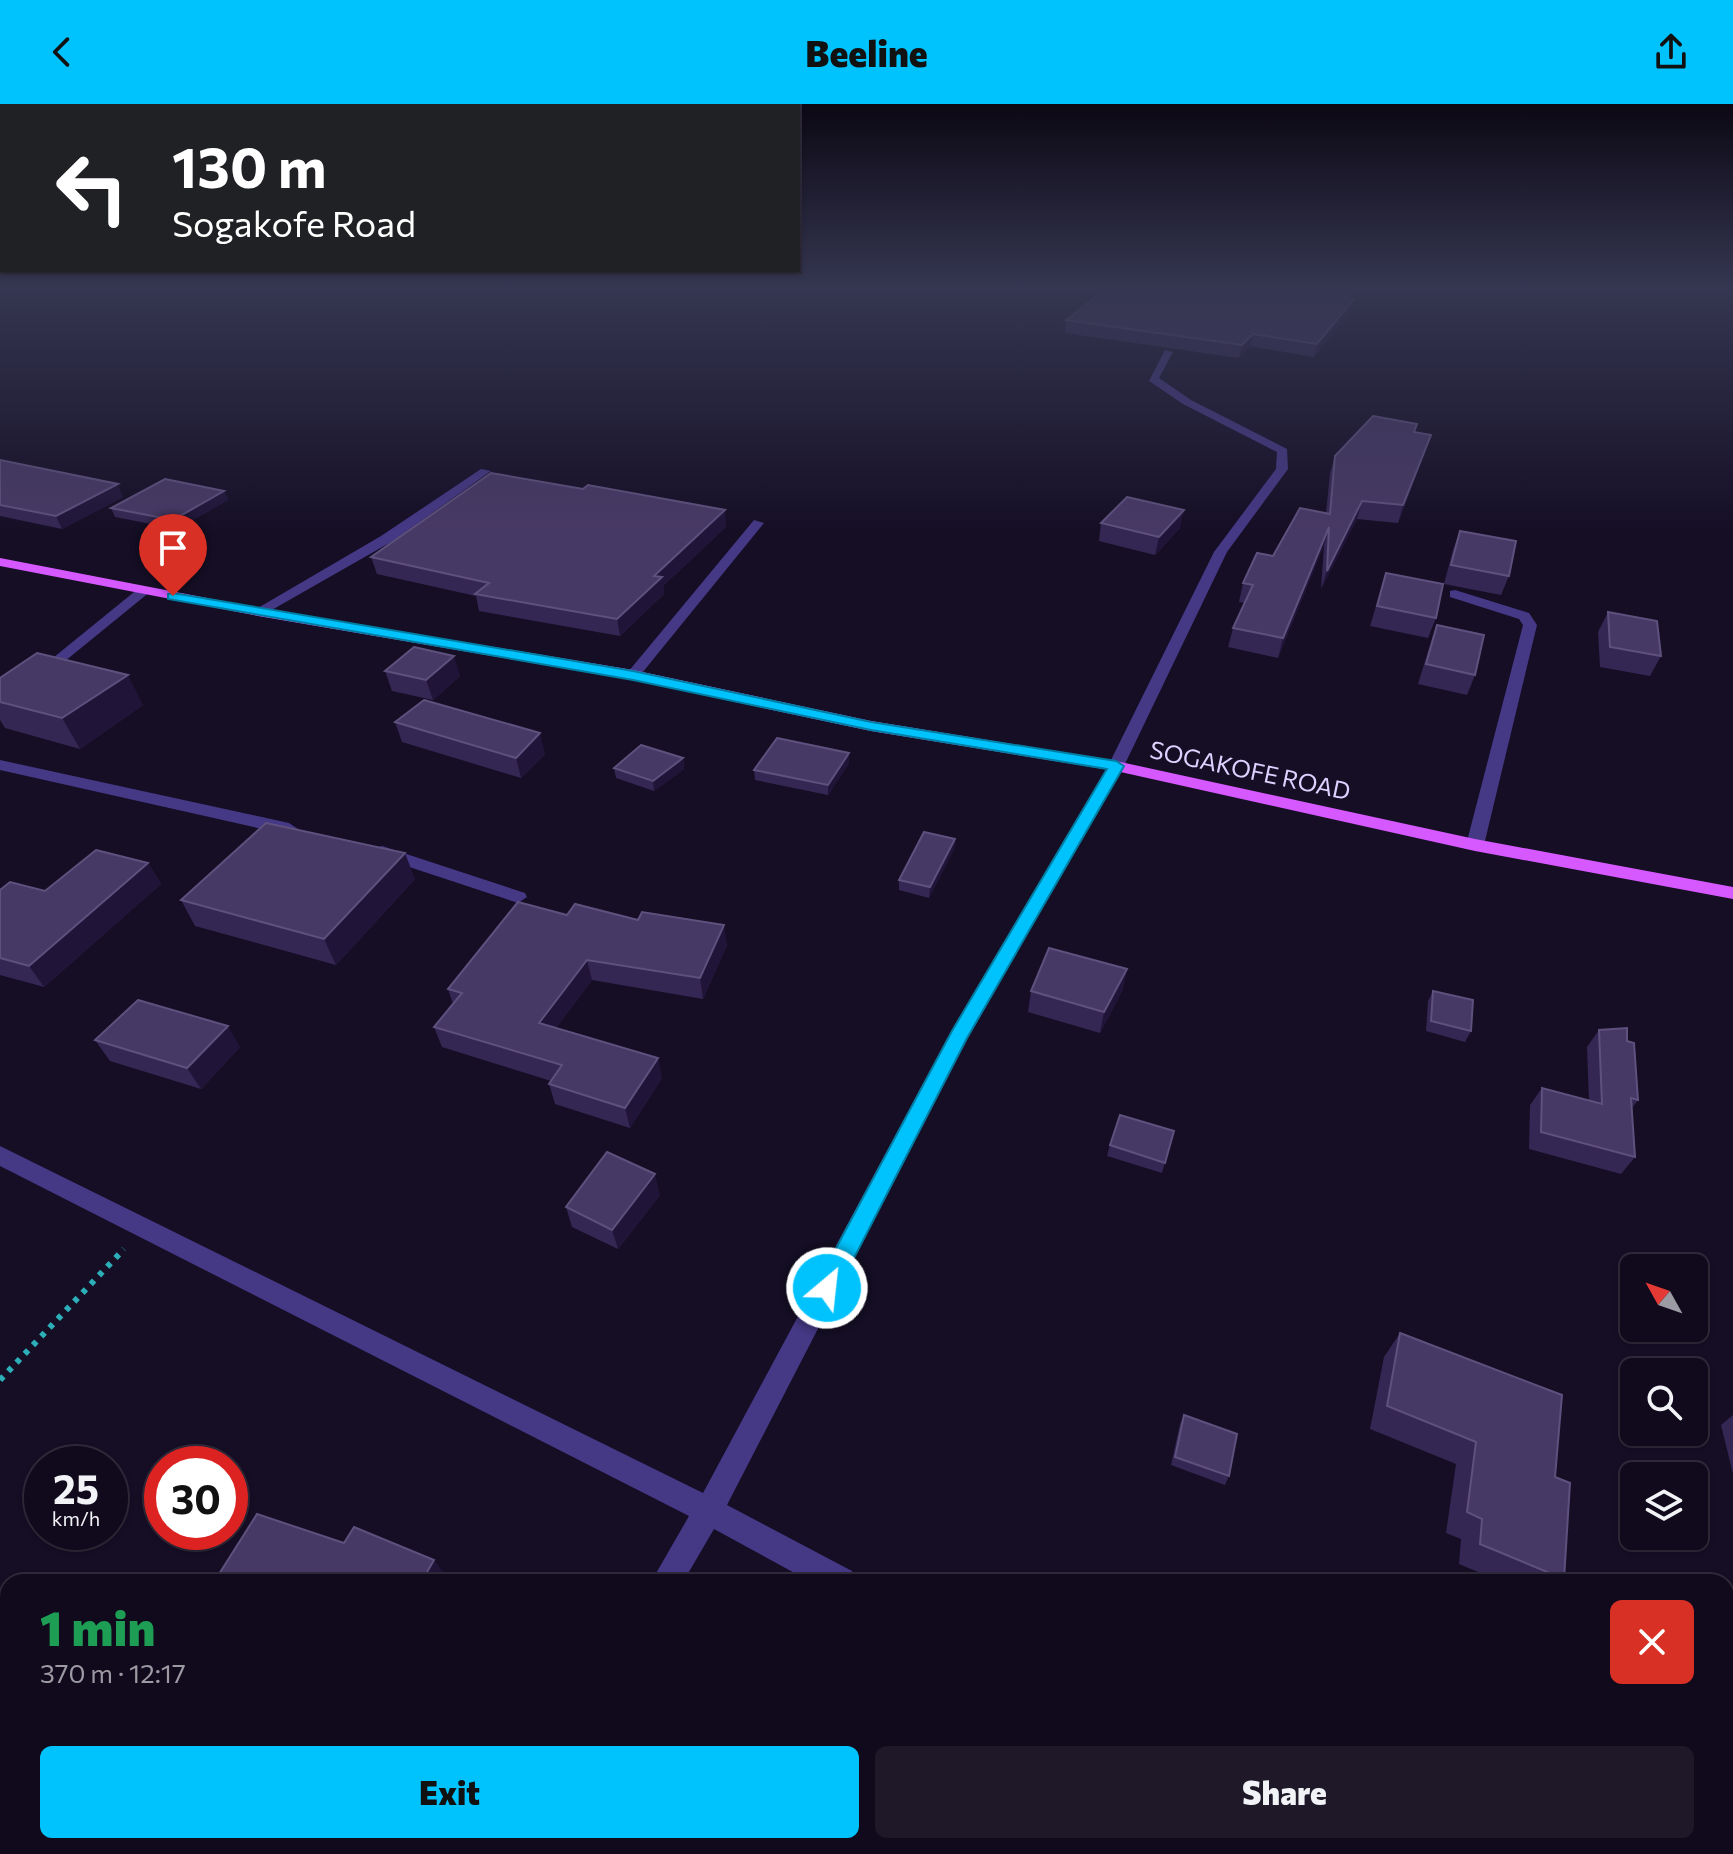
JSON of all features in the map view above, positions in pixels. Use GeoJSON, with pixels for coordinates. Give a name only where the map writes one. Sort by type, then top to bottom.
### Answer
{"type":"FeatureCollection","features":[{"type":"Feature","properties":{"kind":"main road","name":"SOGAKOFE ROAD"},"geometry":{"type":"LineString","coordinates":[[0,562],[258,612],[633,675],[871,726],[1116,766],[1475,845],[1733,893]]}},
{"type":"Feature","properties":{"kind":"street"},"geometry":{"type":"LineString","coordinates":[[671,1574],[709,1511],[959,1036],[1116,766],[1221,552],[1282,469],[1283,451],[1266,439],[1187,402],[1153,379],[1158,370]]}},
{"type":"Feature","properties":{"kind":"street"},"geometry":{"type":"LineString","coordinates":[[258,612],[386,539],[485,471]]}},
{"type":"Feature","properties":{"kind":"street"},"geometry":{"type":"LineString","coordinates":[[633,675],[758,523]]}},
{"type":"Feature","properties":{"kind":"street"},"geometry":{"type":"LineString","coordinates":[[0,709],[144,591]]}},
{"type":"Feature","properties":{"kind":"street"},"geometry":{"type":"LineString","coordinates":[[1455,594],[1524,616],[1530,625],[1475,845]]}},
{"type":"Feature","properties":{"kind":"street"},"geometry":{"type":"LineString","coordinates":[[0,765],[310,834]]}},
{"type":"Feature","properties":{"kind":"street"},"geometry":{"type":"LineString","coordinates":[[368,848],[518,897]]}},
{"type":"Feature","properties":{"kind":"street"},"geometry":{"type":"LineString","coordinates":[[0,1155],[709,1511],[826,1574]]}},
{"type":"Feature","properties":{"kind":"path"},"geometry":{"type":"LineString","coordinates":[[0,1380],[144,1228]]}},
{"type":"Feature","properties":{"kind":"building"},"geometry":{"type":"Polygon","coordinates":[[[1373,416],[1417,424],[1414,432],[1431,435],[1403,505],[1362,501],[1327,571],[1329,527],[1283,638],[1233,628],[1253,585],[1243,583],[1257,553],[1273,556],[1300,508],[1330,514],[1335,456],[1373,416]]]}},
{"type":"Feature","properties":{"kind":"building"},"geometry":{"type":"Polygon","coordinates":[[[0,460],[118,484],[56,516],[0,505],[0,460]]]}},
{"type":"Feature","properties":{"kind":"building"},"geometry":{"type":"Polygon","coordinates":[[[491,473],[583,489],[588,485],[725,510],[654,576],[662,577],[617,619],[475,594],[489,583],[371,557],[491,473]]]}},
{"type":"Feature","properties":{"kind":"building"},"geometry":{"type":"Polygon","coordinates":[[[165,479],[224,491],[173,520],[111,508],[165,479]]]}},
{"type":"Feature","properties":{"kind":"building"},"geometry":{"type":"Polygon","coordinates":[[[1127,497],[1184,510],[1159,537],[1101,523],[1127,497]]]}},
{"type":"Feature","properties":{"kind":"building"},"geometry":{"type":"Polygon","coordinates":[[[1460,531],[1516,541],[1509,576],[1451,565],[1460,531]]]}},
{"type":"Feature","properties":{"kind":"building"},"geometry":{"type":"Polygon","coordinates":[[[1386,573],[1443,584],[1436,618],[1377,606],[1386,573]]]}},
{"type":"Feature","properties":{"kind":"building"},"geometry":{"type":"Polygon","coordinates":[[[1608,612],[1657,621],[1661,656],[1610,647],[1608,612]]]}},
{"type":"Feature","properties":{"kind":"building"},"geometry":{"type":"Polygon","coordinates":[[[1437,625],[1484,635],[1475,675],[1426,664],[1437,625]]]}},
{"type":"Feature","properties":{"kind":"building"},"geometry":{"type":"Polygon","coordinates":[[[414,647],[454,656],[426,680],[385,671],[414,647]]]}},
{"type":"Feature","properties":{"kind":"building"},"geometry":{"type":"Polygon","coordinates":[[[37,653],[128,675],[62,718],[0,702],[0,678],[37,653]]]}},
{"type":"Feature","properties":{"kind":"building"},"geometry":{"type":"Polygon","coordinates":[[[424,700],[540,733],[516,758],[395,722],[424,700]]]}},
{"type":"Feature","properties":{"kind":"building"},"geometry":{"type":"Polygon","coordinates":[[[777,738],[849,753],[828,785],[754,770],[777,738]]]}},
{"type":"Feature","properties":{"kind":"building"},"geometry":{"type":"Polygon","coordinates":[[[641,745],[683,758],[653,781],[614,768],[641,745]]]}},
{"type":"Feature","properties":{"kind":"building"},"geometry":{"type":"Polygon","coordinates":[[[266,823],[405,853],[324,939],[181,900],[266,823]]]}},
{"type":"Feature","properties":{"kind":"building"},"geometry":{"type":"Polygon","coordinates":[[[924,832],[955,839],[930,887],[899,880],[924,832]]]}},
{"type":"Feature","properties":{"kind":"building"},"geometry":{"type":"Polygon","coordinates":[[[96,850],[148,863],[29,966],[0,958],[0,890],[10,882],[45,891],[96,850]]]}},
{"type":"Feature","properties":{"kind":"building"},"geometry":{"type":"Polygon","coordinates":[[[518,902],[567,915],[575,904],[638,920],[642,912],[724,925],[700,978],[587,960],[539,1023],[658,1058],[625,1108],[549,1084],[562,1065],[434,1027],[462,993],[448,989],[518,902]]]}},
{"type":"Feature","properties":{"kind":"building"},"geometry":{"type":"Polygon","coordinates":[[[1049,948],[1127,969],[1104,1012],[1031,991],[1049,948]]]}},
{"type":"Feature","properties":{"kind":"building"},"geometry":{"type":"Polygon","coordinates":[[[1433,991],[1473,1000],[1471,1031],[1431,1021],[1433,991]]]}},
{"type":"Feature","properties":{"kind":"building"},"geometry":{"type":"Polygon","coordinates":[[[138,1000],[228,1026],[187,1068],[95,1040],[138,1000]]]}},
{"type":"Feature","properties":{"kind":"building"},"geometry":{"type":"Polygon","coordinates":[[[1627,1028],[1627,1041],[1634,1043],[1638,1100],[1631,1098],[1635,1157],[1541,1132],[1542,1088],[1602,1104],[1599,1030],[1627,1028]]]}},
{"type":"Feature","properties":{"kind":"building"},"geometry":{"type":"Polygon","coordinates":[[[1120,1115],[1174,1131],[1165,1163],[1110,1145],[1120,1115]]]}},
{"type":"Feature","properties":{"kind":"building"},"geometry":{"type":"Polygon","coordinates":[[[607,1152],[655,1174],[612,1230],[566,1207],[607,1152]]]}},
{"type":"Feature","properties":{"kind":"building"},"geometry":{"type":"Polygon","coordinates":[[[1400,1333],[1562,1395],[1555,1477],[1570,1483],[1564,1574],[1552,1574],[1480,1544],[1482,1519],[1467,1512],[1476,1442],[1387,1406],[1400,1333]]]}},
{"type":"Feature","properties":{"kind":"building"},"geometry":{"type":"Polygon","coordinates":[[[1184,1415],[1237,1434],[1229,1476],[1175,1457],[1184,1415]]]}},
{"type":"Feature","properties":{"kind":"building"},"geometry":{"type":"Polygon","coordinates":[[[257,1514],[344,1543],[354,1527],[434,1560],[426,1574],[219,1574],[234,1550],[248,1550],[248,1528],[257,1514]]]}},
{"type":"Feature","properties":{"kind":"route"},"geometry":{"type":"LineString","coordinates":[[173,596],[633,675],[871,726],[1116,766],[959,1036],[827,1288]]}}]}
